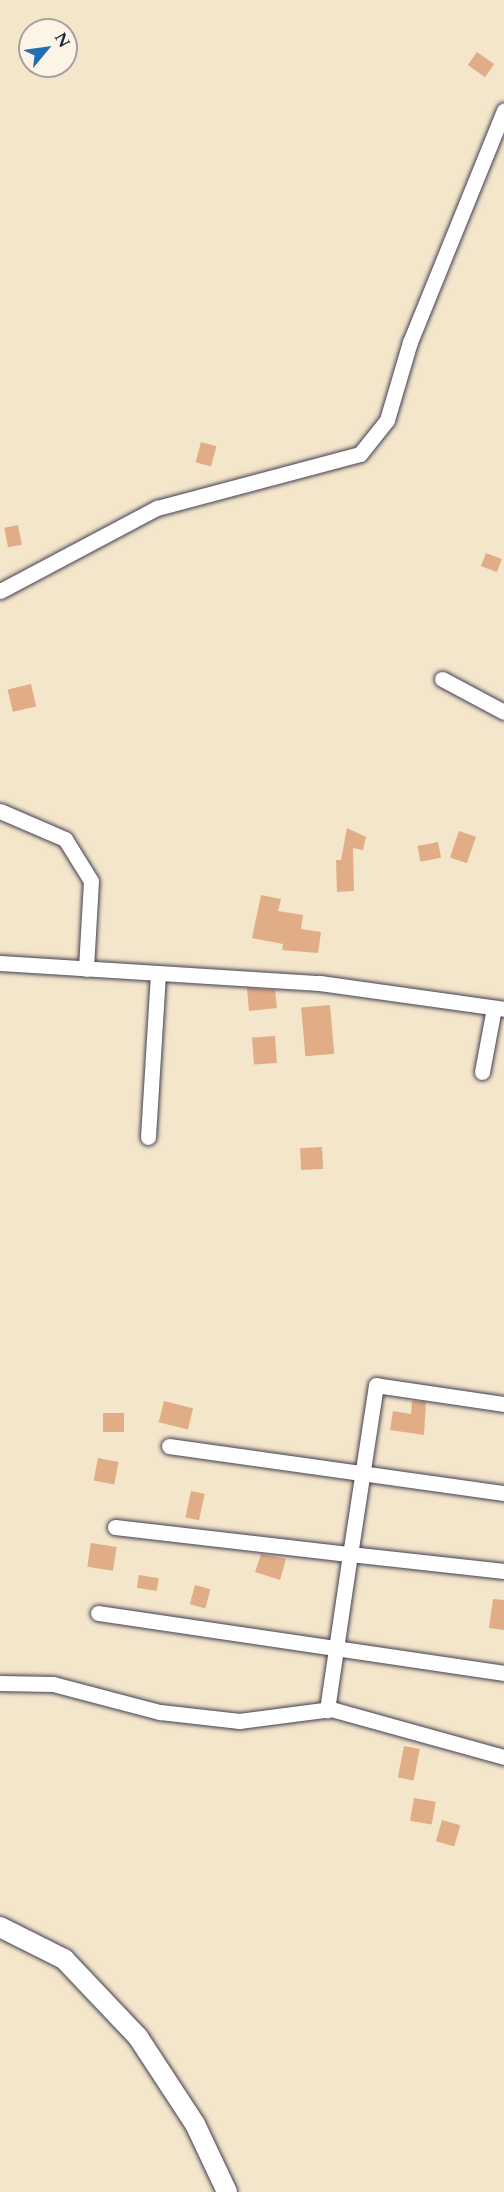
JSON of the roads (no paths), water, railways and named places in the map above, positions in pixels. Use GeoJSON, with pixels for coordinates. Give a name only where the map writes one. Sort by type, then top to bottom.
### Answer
{"type":"FeatureCollection","features":[{"type":"Feature","properties":{"kind":"street"},"geometry":{"type":"LineString","coordinates":[[0,591],[156,508],[360,454],[387,420],[410,342],[504,110]]}},
{"type":"Feature","properties":{"kind":"street"},"geometry":{"type":"LineString","coordinates":[[441,679],[504,712]]}},
{"type":"Feature","properties":{"kind":"street"},"geometry":{"type":"LineString","coordinates":[[0,811],[65,839],[91,881],[86,969]]}},
{"type":"Feature","properties":{"kind":"street"},"geometry":{"type":"LineString","coordinates":[[0,963],[320,983],[499,1009],[482,1072]]}},
{"type":"Feature","properties":{"kind":"street"},"geometry":{"type":"LineString","coordinates":[[148,1137],[158,973]]}},
{"type":"Feature","properties":{"kind":"street"},"geometry":{"type":"LineString","coordinates":[[327,1710],[376,1385],[504,1404]]}},
{"type":"Feature","properties":{"kind":"street"},"geometry":{"type":"LineString","coordinates":[[168,1446],[504,1493]]}},
{"type":"Feature","properties":{"kind":"street"},"geometry":{"type":"LineString","coordinates":[[115,1527],[504,1571]]}},
{"type":"Feature","properties":{"kind":"street"},"geometry":{"type":"LineString","coordinates":[[98,1613],[336,1650],[504,1673]]}},
{"type":"Feature","properties":{"kind":"street"},"geometry":{"type":"LineString","coordinates":[[0,1683],[53,1684],[160,1712],[239,1721],[327,1710],[504,1757]]}},
{"type":"Feature","properties":{"kind":"street"},"geometry":{"type":"LineString","coordinates":[[0,1927],[64,1959],[138,2037],[195,2124],[227,2192]]}}]}
